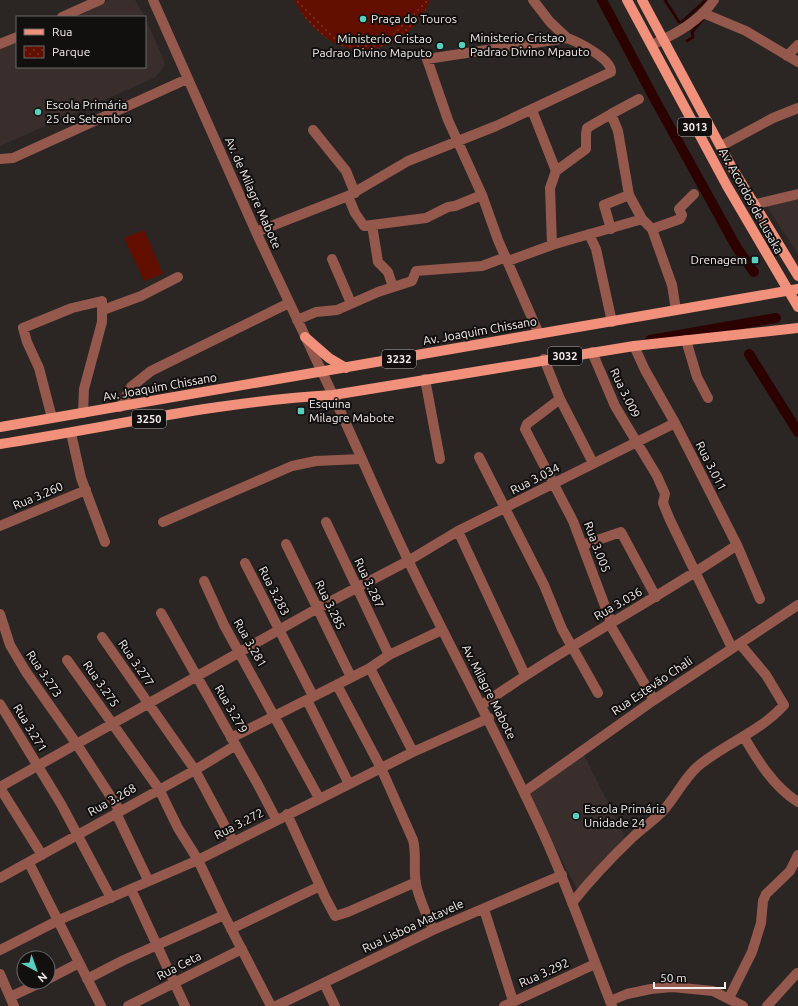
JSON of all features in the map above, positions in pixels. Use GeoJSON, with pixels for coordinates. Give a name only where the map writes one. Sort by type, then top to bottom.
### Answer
{"type":"FeatureCollection","features":[{"type":"Feature","properties":{"kind":"main road","name":"Av. Acordos de Lusaka"},"geometry":{"type":"LineString","coordinates":[[627,0],[727,186],[793,290],[798,307]]}},
{"type":"Feature","properties":{"kind":"main road"},"geometry":{"type":"LineString","coordinates":[[642,0],[662,40],[721,146],[798,276]]}},
{"type":"Feature","properties":{"kind":"main road","name":"Av. Joaquim Chissano"},"geometry":{"type":"LineString","coordinates":[[0,427],[793,290]]}},
{"type":"Feature","properties":{"kind":"main road","name":"3032"},"geometry":{"type":"LineString","coordinates":[[333,395],[592,352],[798,328]]}},
{"type":"Feature","properties":{"kind":"main road"},"geometry":{"type":"LineString","coordinates":[[305,337],[329,358],[346,368]]}},
{"type":"Feature","properties":{"kind":"main road","name":"3250"},"geometry":{"type":"LineString","coordinates":[[0,444],[176,414],[298,397],[333,395]]}},
{"type":"Feature","properties":{"kind":"street"},"geometry":{"type":"LineString","coordinates":[[64,16],[100,0]]}},
{"type":"Feature","properties":{"kind":"street","name":"Av. de Milagre Mabote"},"geometry":{"type":"LineString","coordinates":[[153,0],[256,232],[333,395]]}},
{"type":"Feature","properties":{"kind":"street"},"geometry":{"type":"LineString","coordinates":[[256,232],[351,194],[408,161],[532,110],[611,72],[611,68],[590,49],[567,38],[550,22],[533,0]]}},
{"type":"Feature","properties":{"kind":"street"},"geometry":{"type":"LineString","coordinates":[[652,45],[680,31],[703,13],[714,0]]}},
{"type":"Feature","properties":{"kind":"street"},"geometry":{"type":"LineString","coordinates":[[703,13],[746,31],[798,62]]}},
{"type":"Feature","properties":{"kind":"street"},"geometry":{"type":"LineString","coordinates":[[1,42],[16,37]]}},
{"type":"Feature","properties":{"kind":"street"},"geometry":{"type":"LineString","coordinates":[[539,334],[482,195],[459,141],[448,120],[427,59],[567,38]]}},
{"type":"Feature","properties":{"kind":"street"},"geometry":{"type":"LineString","coordinates":[[787,56],[798,45]]}},
{"type":"Feature","properties":{"kind":"street"},"geometry":{"type":"LineString","coordinates":[[0,159],[13,158],[187,79]]}},
{"type":"Feature","properties":{"kind":"street"},"geometry":{"type":"LineString","coordinates":[[552,245],[550,188],[556,172],[586,149],[587,128],[639,99]]}},
{"type":"Feature","properties":{"kind":"street"},"geometry":{"type":"LineString","coordinates":[[721,146],[774,118],[798,108]]}},
{"type":"Feature","properties":{"kind":"street"},"geometry":{"type":"LineString","coordinates":[[532,110],[556,172]]}},
{"type":"Feature","properties":{"kind":"street"},"geometry":{"type":"LineString","coordinates":[[611,114],[618,131],[628,195],[642,219],[652,229],[672,285],[676,310]]}},
{"type":"Feature","properties":{"kind":"street"},"geometry":{"type":"LineString","coordinates":[[312,130],[346,171],[351,194],[363,226],[426,218],[448,207],[455,206],[482,195]]}},
{"type":"Feature","properties":{"kind":"street"},"geometry":{"type":"LineString","coordinates":[[652,229],[680,219],[682,215],[679,209],[694,194]]}},
{"type":"Feature","properties":{"kind":"street"},"geometry":{"type":"LineString","coordinates":[[756,204],[798,194]]}},
{"type":"Feature","properties":{"kind":"street"},"geometry":{"type":"LineString","coordinates":[[611,229],[604,205],[628,195]]}},
{"type":"Feature","properties":{"kind":"street"},"geometry":{"type":"LineString","coordinates":[[297,320],[316,312],[337,310],[393,287],[412,281],[416,271],[482,266],[642,219]]}},
{"type":"Feature","properties":{"kind":"street"},"geometry":{"type":"LineString","coordinates":[[372,225],[378,262],[388,272],[393,287]]}},
{"type":"Feature","properties":{"kind":"street"},"geometry":{"type":"LineString","coordinates":[[589,234],[596,248],[612,322]]}},
{"type":"Feature","properties":{"kind":"street"},"geometry":{"type":"LineString","coordinates":[[332,259],[351,304]]}},
{"type":"Feature","properties":{"kind":"street"},"geometry":{"type":"LineString","coordinates":[[103,310],[142,296],[178,277]]}},
{"type":"Feature","properties":{"kind":"street"},"geometry":{"type":"LineString","coordinates":[[52,418],[39,368],[27,342],[23,328],[72,308],[100,301],[103,302],[102,322],[84,389],[83,413]]}},
{"type":"Feature","properties":{"kind":"street"},"geometry":{"type":"LineString","coordinates":[[120,407],[131,387],[151,371],[289,303]]}},
{"type":"Feature","properties":{"kind":"street"},"geometry":{"type":"LineString","coordinates":[[686,340],[697,377],[708,398]]}},
{"type":"Feature","properties":{"kind":"street","name":"Rua 3.011"},"geometry":{"type":"LineString","coordinates":[[634,346],[645,370],[675,423],[737,545],[760,599]]}},
{"type":"Feature","properties":{"kind":"street","name":"Rua 3.009"},"geometry":{"type":"LineString","coordinates":[[592,352],[615,406],[637,442],[665,494],[663,503],[694,572]]}},
{"type":"Feature","properties":{"kind":"street"},"geometry":{"type":"LineString","coordinates":[[544,360],[560,399],[593,463]]}},
{"type":"Feature","properties":{"kind":"street"},"geometry":{"type":"LineString","coordinates":[[425,379],[440,460]]}},
{"type":"Feature","properties":{"kind":"street","name":"Av. Milagre Mabote"},"geometry":{"type":"LineString","coordinates":[[333,395],[360,458],[408,561],[442,630],[489,718],[562,875],[611,1004]]}},
{"type":"Feature","properties":{"kind":"street","name":"Rua 3.005"},"geometry":{"type":"LineString","coordinates":[[560,399],[525,426],[583,544],[610,622],[654,700]]}},
{"type":"Feature","properties":{"kind":"street","name":"Rua 3.034"},"geometry":{"type":"LineString","coordinates":[[0,787],[278,630],[408,561],[458,531],[675,423]]}},
{"type":"Feature","properties":{"kind":"street"},"geometry":{"type":"LineString","coordinates":[[71,433],[76,460],[105,542]]}},
{"type":"Feature","properties":{"kind":"street"},"geometry":{"type":"LineString","coordinates":[[479,457],[534,566],[572,648],[598,693]]}},
{"type":"Feature","properties":{"kind":"street"},"geometry":{"type":"LineString","coordinates":[[164,522],[296,465],[316,461],[360,458]]}},
{"type":"Feature","properties":{"kind":"street","name":"Rua 3.260"},"geometry":{"type":"LineString","coordinates":[[0,526],[86,490]]}},
{"type":"Feature","properties":{"kind":"street","name":"Rua 3.287"},"geometry":{"type":"LineString","coordinates":[[326,522],[389,655]]}},
{"type":"Feature","properties":{"kind":"street"},"geometry":{"type":"LineString","coordinates":[[458,531],[525,675]]}},
{"type":"Feature","properties":{"kind":"street"},"geometry":{"type":"LineString","coordinates":[[583,544],[621,532],[656,597]]}},
{"type":"Feature","properties":{"kind":"street","name":"Rua 3.285"},"geometry":{"type":"LineString","coordinates":[[286,544],[350,677]]}},
{"type":"Feature","properties":{"kind":"street","name":"Rua 3.036"},"geometry":{"type":"LineString","coordinates":[[482,705],[525,675],[572,648],[610,622],[656,597],[737,545]]}},
{"type":"Feature","properties":{"kind":"street","name":"Rua 3.283"},"geometry":{"type":"LineString","coordinates":[[245,563],[278,630],[349,784]]}},
{"type":"Feature","properties":{"kind":"street"},"geometry":{"type":"LineString","coordinates":[[572,902],[587,884],[621,849],[662,812],[676,791],[696,768],[720,750],[744,737],[784,705],[766,675],[736,646],[694,572]]}},
{"type":"Feature","properties":{"kind":"street","name":"Rua 3.281"},"geometry":{"type":"LineString","coordinates":[[204,581],[224,625],[319,798]]}},
{"type":"Feature","properties":{"kind":"street","name":"Rua Estevão Chali"},"geometry":{"type":"LineString","coordinates":[[524,792],[654,700],[798,605]]}},
{"type":"Feature","properties":{"kind":"street","name":"Rua 3.279"},"geometry":{"type":"LineString","coordinates":[[161,613],[234,741],[276,820]]}},
{"type":"Feature","properties":{"kind":"street","name":"Rua 3.273"},"geometry":{"type":"LineString","coordinates":[[0,614],[3,638],[76,743],[118,812],[148,880]]}},
{"type":"Feature","properties":{"kind":"street","name":"Rua 3.268"},"geometry":{"type":"LineString","coordinates":[[2,874],[29,863],[77,834],[195,770],[234,741],[274,717],[370,668],[389,655],[442,630]]}},
{"type":"Feature","properties":{"kind":"street","name":"Rua 3.277"},"geometry":{"type":"LineString","coordinates":[[102,638],[195,770],[233,841]]}},
{"type":"Feature","properties":{"kind":"street","name":"Rua 3.275"},"geometry":{"type":"LineString","coordinates":[[67,660],[158,789],[178,828],[198,860],[224,915],[271,1006]]}},
{"type":"Feature","properties":{"kind":"street"},"geometry":{"type":"LineString","coordinates":[[370,668],[413,752]]}},
{"type":"Feature","properties":{"kind":"street"},"geometry":{"type":"LineString","coordinates":[[337,685],[381,768],[413,840],[416,849],[416,882],[420,899],[434,930]]}},
{"type":"Feature","properties":{"kind":"street","name":"Rua 3.271"},"geometry":{"type":"LineString","coordinates":[[0,704],[77,834],[110,898]]}},
{"type":"Feature","properties":{"kind":"street","name":"Rua 3.272"},"geometry":{"type":"LineString","coordinates":[[0,950],[59,920],[131,889],[148,880],[198,860],[233,841],[413,752],[489,718]]}},
{"type":"Feature","properties":{"kind":"street"},"geometry":{"type":"LineString","coordinates":[[744,737],[773,780],[786,794],[798,802]]}},
{"type":"Feature","properties":{"kind":"street"},"geometry":{"type":"LineString","coordinates":[[0,787],[42,855]]}},
{"type":"Feature","properties":{"kind":"street"},"geometry":{"type":"LineString","coordinates":[[287,814],[333,914],[337,916],[416,882]]}},
{"type":"Feature","properties":{"kind":"street"},"geometry":{"type":"LineString","coordinates":[[728,998],[752,952],[761,923],[763,901],[766,894],[790,871],[798,856]]}},
{"type":"Feature","properties":{"kind":"street"},"geometry":{"type":"LineString","coordinates":[[29,863],[59,920],[100,1006]]}},
{"type":"Feature","properties":{"kind":"street","name":"Rua Lisboa Matavele"},"geometry":{"type":"LineString","coordinates":[[276,1006],[434,930],[562,875]]}},
{"type":"Feature","properties":{"kind":"street"},"geometry":{"type":"LineString","coordinates":[[231,929],[320,886]]}},
{"type":"Feature","properties":{"kind":"street"},"geometry":{"type":"LineString","coordinates":[[131,889],[185,1006]]}},
{"type":"Feature","properties":{"kind":"street"},"geometry":{"type":"LineString","coordinates":[[484,908],[513,1001]]}},
{"type":"Feature","properties":{"kind":"street"},"geometry":{"type":"LineString","coordinates":[[87,979],[157,944],[224,915]]}},
{"type":"Feature","properties":{"kind":"street","name":"Rua Ceta"},"geometry":{"type":"LineString","coordinates":[[128,1006],[242,950]]}},
{"type":"Feature","properties":{"kind":"street"},"geometry":{"type":"LineString","coordinates":[[56,975],[79,963]]}},
{"type":"Feature","properties":{"kind":"street","name":"Rua 3.292"},"geometry":{"type":"LineString","coordinates":[[504,1006],[595,964]]}},
{"type":"Feature","properties":{"kind":"street"},"geometry":{"type":"LineString","coordinates":[[767,1006],[797,973]]}},
{"type":"Feature","properties":{"kind":"street"},"geometry":{"type":"LineString","coordinates":[[0,974],[12,1001],[29,990]]}},
{"type":"Feature","properties":{"kind":"street"},"geometry":{"type":"LineString","coordinates":[[324,983],[335,1006]]}},
{"type":"Feature","properties":{"kind":"street"},"geometry":{"type":"LineString","coordinates":[[611,1004],[627,994],[661,987],[713,991],[742,1006]]}},
{"type":"Feature","properties":{"kind":"shaded area"},"geometry":{"type":"Polygon","coordinates":[[[109,0],[135,0],[144,16],[72,16],[109,0]]]}},
{"type":"Feature","properties":{"kind":"shaded area","name":"Escola Primária 25 de Setembro"},"geometry":{"type":"Polygon","coordinates":[[[146,19],[165,63],[161,71],[154,78],[0,146],[0,47],[16,40],[16,68],[146,68],[146,19]]]}},
{"type":"Feature","properties":{"kind":"shaded area"},"geometry":{"type":"Polygon","coordinates":[[[798,198],[798,254],[766,205],[798,198]]]}},
{"type":"Feature","properties":{"kind":"shaded area","name":"Escola Primária Unidade 24"},"geometry":{"type":"Polygon","coordinates":[[[583,753],[626,839],[578,891],[526,792],[583,753]]]}},
{"type":"Feature","properties":{"kind":"green space","name":"Praça do Touros"},"geometry":{"type":"Polygon","coordinates":[[[294,0],[430,0],[419,20],[412,29],[403,36],[387,45],[370,49],[355,49],[340,45],[327,38],[314,28],[303,15],[294,0]]]}},
{"type":"Feature","properties":{"kind":"green space","name":"Praça do Touros"},"geometry":{"type":"Polygon","coordinates":[[[304,0],[420,0],[413,15],[400,26],[380,38],[361,42],[342,37],[333,32],[312,13],[304,0]]]}},
{"type":"Feature","properties":{"kind":"green space"},"geometry":{"type":"Polygon","coordinates":[[[144,230],[163,274],[144,281],[124,238],[144,230]]]}},
{"type":"Feature","properties":{"kind":"waterway"},"geometry":{"type":"LineString","coordinates":[[602,0],[737,248],[754,272]]}},
{"type":"Feature","properties":{"kind":"waterway"},"geometry":{"type":"LineString","coordinates":[[665,0],[679,22],[682,22],[706,0]]}},
{"type":"Feature","properties":{"kind":"waterway"},"geometry":{"type":"LineString","coordinates":[[687,41],[693,37],[692,32],[703,19]]}},
{"type":"Feature","properties":{"kind":"waterway"},"geometry":{"type":"LineString","coordinates":[[650,340],[776,318]]}},
{"type":"Feature","properties":{"kind":"waterway"},"geometry":{"type":"LineString","coordinates":[[749,354],[798,432]]}},
{"type":"Feature","properties":{"kind":"place","name":"Praça do Touros"},"geometry":{"type":"Point","coordinates":[363,19]}},
{"type":"Feature","properties":{"kind":"place","name":"Ministerio Cristao Padrao Divino Mpauto"},"geometry":{"type":"Point","coordinates":[462,45]}},
{"type":"Feature","properties":{"kind":"place","name":"Ministerio Cristao Padrao Divino Maputo"},"geometry":{"type":"Point","coordinates":[440,46]}},
{"type":"Feature","properties":{"kind":"place","name":"Escola Primária 25 de Setembro"},"geometry":{"type":"Point","coordinates":[38,112]}},
{"type":"Feature","properties":{"kind":"place","name":"Drenagem"},"geometry":{"type":"Point","coordinates":[755,260]}},
{"type":"Feature","properties":{"kind":"place","name":"Esquina Milagre Mabote"},"geometry":{"type":"Point","coordinates":[301,411]}},
{"type":"Feature","properties":{"kind":"place","name":"Escola Primária Unidade 24"},"geometry":{"type":"Point","coordinates":[576,816]}}]}
